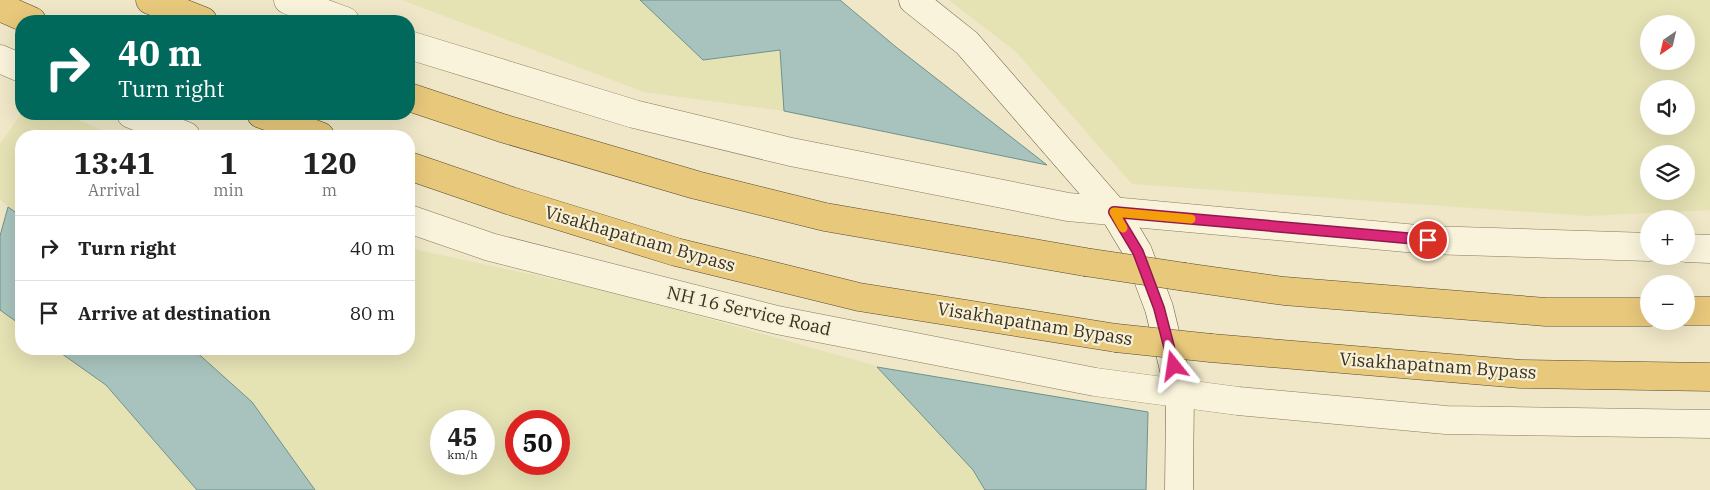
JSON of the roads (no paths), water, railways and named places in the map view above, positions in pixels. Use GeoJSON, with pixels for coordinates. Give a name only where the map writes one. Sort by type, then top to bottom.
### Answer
{"type":"FeatureCollection","features":[{"type":"Feature","properties":{"kind":"highway"},"geometry":{"type":"LineString","coordinates":[[150,0],[188,15]]}},
{"type":"Feature","properties":{"kind":"highway"},"geometry":{"type":"LineString","coordinates":[[0,6],[19,15]]}},
{"type":"Feature","properties":{"kind":"highway"},"geometry":{"type":"LineString","coordinates":[[415,99],[502,128],[696,185],[825,217],[1086,262],[1284,292],[1546,312],[1640,312]]}},
{"type":"Feature","properties":{"kind":"highway"},"geometry":{"type":"LineString","coordinates":[[277,120],[304,130]]}},
{"type":"Feature","properties":{"kind":"highway","name":"Visakhapatnam Bypass"},"geometry":{"type":"LineString","coordinates":[[415,168],[511,201],[676,252],[859,297],[1116,338],[1211,348],[1521,374],[1710,377]]}},
{"type":"Feature","properties":{"kind":"highway"},"geometry":{"type":"LineString","coordinates":[[1695,312],[1710,311]]}},
{"type":"Feature","properties":{"kind":"street"},"geometry":{"type":"LineString","coordinates":[[288,0],[328,15]]}},
{"type":"Feature","properties":{"kind":"street"},"geometry":{"type":"LineString","coordinates":[[913,0],[967,43],[1114,212],[1138,252],[1159,308],[1180,394],[1179,490]]}},
{"type":"Feature","properties":{"kind":"street"},"geometry":{"type":"LineString","coordinates":[[415,47],[634,114],[791,152],[1068,207],[1428,240],[1640,247]]}},
{"type":"Feature","properties":{"kind":"street"},"geometry":{"type":"LineString","coordinates":[[0,59],[15,65]]}},
{"type":"Feature","properties":{"kind":"street"},"geometry":{"type":"LineString","coordinates":[[146,120],[171,130]]}},
{"type":"Feature","properties":{"kind":"street","name":"NH 16 Service Road"},"geometry":{"type":"LineString","coordinates":[[415,221],[490,247],[777,320],[1095,382],[1238,401],[1446,420],[1710,424]]}},
{"type":"Feature","properties":{"kind":"street"},"geometry":{"type":"LineString","coordinates":[[1695,248],[1710,249]]}},
{"type":"Feature","properties":{"kind":"water"},"geometry":{"type":"Polygon","coordinates":[[[640,0],[840,0],[896,47],[1047,165],[784,111],[780,50],[703,60],[640,0]]]}},
{"type":"Feature","properties":{"kind":"water"},"geometry":{"type":"Polygon","coordinates":[[[8,207],[15,212],[15,321],[0,310],[0,236],[8,207]]]}},
{"type":"Feature","properties":{"kind":"water"},"geometry":{"type":"Polygon","coordinates":[[[64,355],[200,355],[252,402],[315,490],[197,490],[106,385],[64,355]]]}},
{"type":"Feature","properties":{"kind":"water"},"geometry":{"type":"Polygon","coordinates":[[[877,367],[1148,412],[1146,490],[985,490],[973,470],[877,367]]]}}]}
